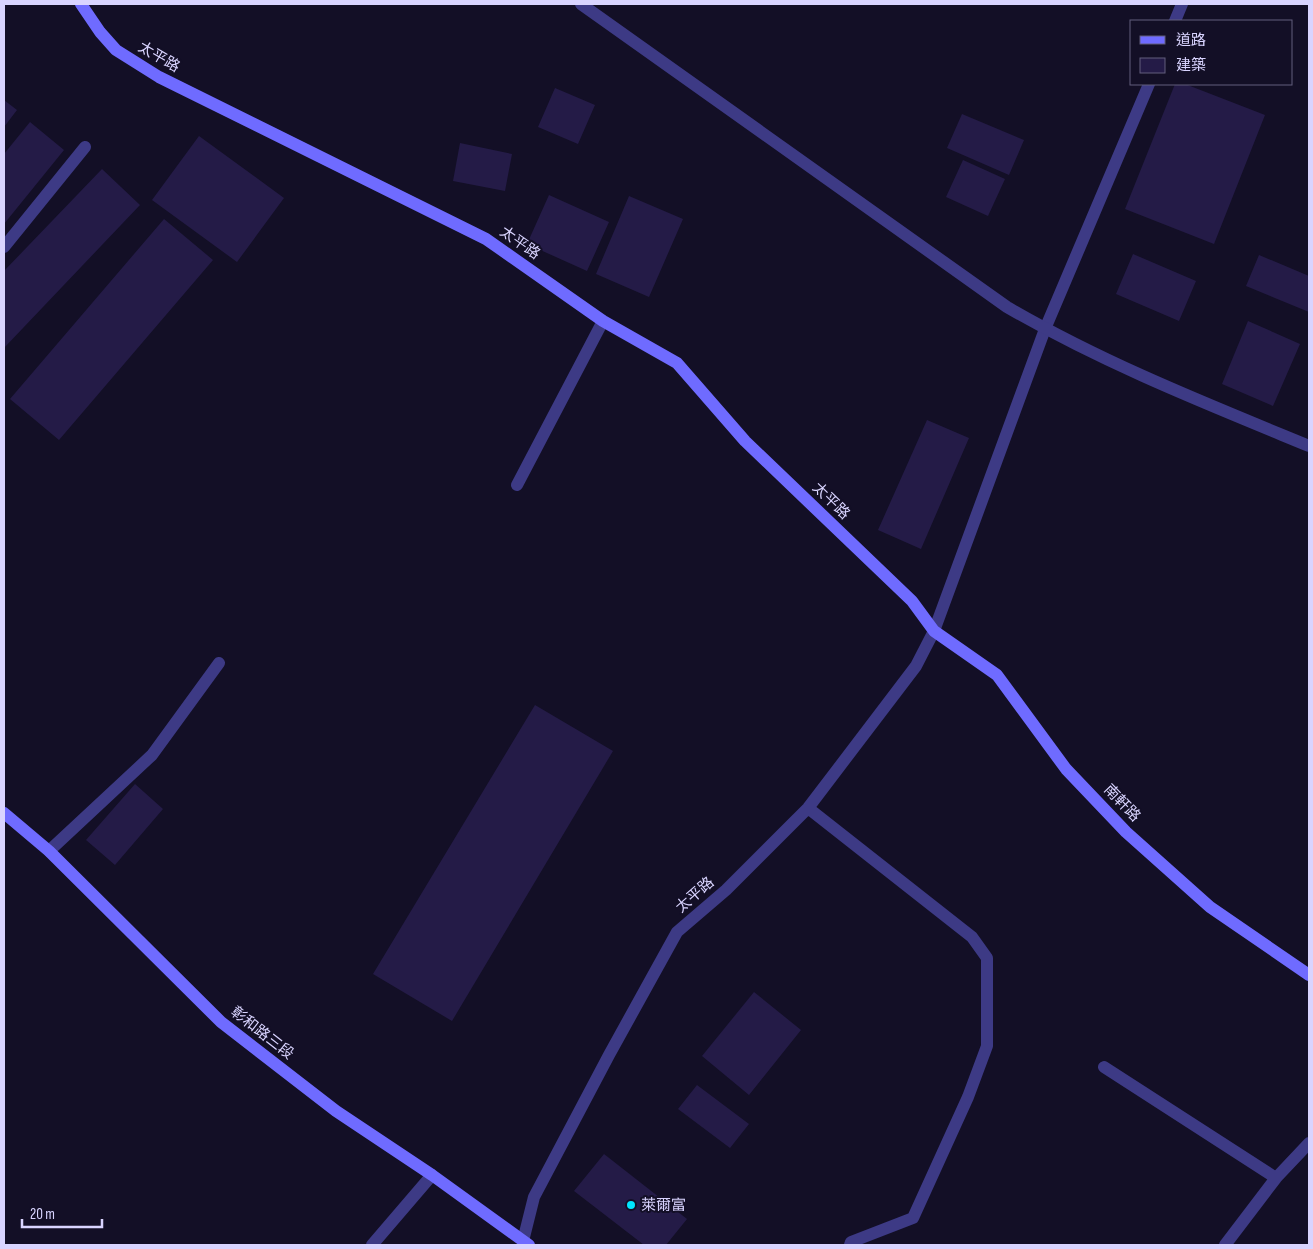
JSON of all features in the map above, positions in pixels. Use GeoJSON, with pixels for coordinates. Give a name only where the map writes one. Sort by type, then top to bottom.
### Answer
{"type":"FeatureCollection","features":[{"type":"Feature","properties":{"kind":"street","name":"太平路"},"geometry":{"type":"LineString","coordinates":[[81,4],[100,32],[116,50],[159,77],[486,239],[603,321],[677,363],[745,441],[912,601],[934,631],[916,666],[808,808],[726,890],[677,932],[608,1055],[534,1197],[526,1243]]}},
{"type":"Feature","properties":{"kind":"street"},"geometry":{"type":"LineString","coordinates":[[580,4],[1007,306],[1045,329],[1171,389],[1309,446]]}},
{"type":"Feature","properties":{"kind":"street"},"geometry":{"type":"LineString","coordinates":[[1175,20],[1182,4]]}},
{"type":"Feature","properties":{"kind":"street"},"geometry":{"type":"LineString","coordinates":[[934,631],[1045,329],[1148,85]]}},
{"type":"Feature","properties":{"kind":"street"},"geometry":{"type":"LineString","coordinates":[[4,246],[85,147]]}},
{"type":"Feature","properties":{"kind":"street"},"geometry":{"type":"LineString","coordinates":[[517,485],[603,321]]}},
{"type":"Feature","properties":{"kind":"street","name":"南軒路"},"geometry":{"type":"LineString","coordinates":[[934,631],[997,675],[1066,769],[1126,832],[1210,907],[1309,975]]}},
{"type":"Feature","properties":{"kind":"street"},"geometry":{"type":"LineString","coordinates":[[50,851],[152,756],[220,663]]}},
{"type":"Feature","properties":{"kind":"street"},"geometry":{"type":"LineString","coordinates":[[808,808],[972,937],[987,958],[987,1046],[968,1097],[913,1218],[851,1242],[850,1245]]}},
{"type":"Feature","properties":{"kind":"street","name":"彰和路三段"},"geometry":{"type":"LineString","coordinates":[[4,813],[50,851],[221,1022],[336,1111],[432,1175],[526,1243]]}},
{"type":"Feature","properties":{"kind":"street"},"geometry":{"type":"LineString","coordinates":[[1104,1068],[1276,1178]]}},
{"type":"Feature","properties":{"kind":"street"},"geometry":{"type":"LineString","coordinates":[[1225,1245],[1276,1178],[1309,1143]]}},
{"type":"Feature","properties":{"kind":"street"},"geometry":{"type":"LineString","coordinates":[[372,1245],[432,1175]]}},
{"type":"Feature","properties":{"kind":"building"},"geometry":{"type":"Polygon","coordinates":[[[1175,85],[1188,85],[1265,115],[1214,244],[1125,209],[1175,85]]]}},
{"type":"Feature","properties":{"kind":"building"},"geometry":{"type":"Polygon","coordinates":[[[555,88],[595,105],[578,144],[538,127],[555,88]]]}},
{"type":"Feature","properties":{"kind":"building"},"geometry":{"type":"Polygon","coordinates":[[[4,100],[17,110],[4,127],[4,100]]]}},
{"type":"Feature","properties":{"kind":"building"},"geometry":{"type":"Polygon","coordinates":[[[962,114],[1024,140],[1009,175],[947,148],[962,114]]]}},
{"type":"Feature","properties":{"kind":"building"},"geometry":{"type":"Polygon","coordinates":[[[30,122],[64,150],[4,224],[4,154],[30,122]]]}},
{"type":"Feature","properties":{"kind":"building"},"geometry":{"type":"Polygon","coordinates":[[[199,136],[284,198],[237,262],[152,200],[199,136]]]}},
{"type":"Feature","properties":{"kind":"building"},"geometry":{"type":"Polygon","coordinates":[[[460,143],[512,154],[505,191],[453,181],[460,143]]]}},
{"type":"Feature","properties":{"kind":"building"},"geometry":{"type":"Polygon","coordinates":[[[963,160],[1005,179],[988,216],[946,197],[963,160]]]}},
{"type":"Feature","properties":{"kind":"building"},"geometry":{"type":"Polygon","coordinates":[[[102,169],[140,205],[4,348],[4,271],[102,169]]]}},
{"type":"Feature","properties":{"kind":"building"},"geometry":{"type":"Polygon","coordinates":[[[549,195],[609,222],[587,271],[527,244],[549,195]]]}},
{"type":"Feature","properties":{"kind":"building"},"geometry":{"type":"Polygon","coordinates":[[[629,196],[683,219],[649,297],[596,274],[629,196]]]}},
{"type":"Feature","properties":{"kind":"building"},"geometry":{"type":"Polygon","coordinates":[[[164,219],[213,260],[59,440],[10,399],[164,219]]]}},
{"type":"Feature","properties":{"kind":"building"},"geometry":{"type":"Polygon","coordinates":[[[1133,254],[1196,281],[1179,321],[1116,294],[1133,254]]]}},
{"type":"Feature","properties":{"kind":"building"},"geometry":{"type":"Polygon","coordinates":[[[1259,255],[1309,276],[1309,312],[1246,286],[1259,255]]]}},
{"type":"Feature","properties":{"kind":"building"},"geometry":{"type":"Polygon","coordinates":[[[1248,321],[1300,344],[1273,406],[1222,384],[1248,321]]]}},
{"type":"Feature","properties":{"kind":"building"},"geometry":{"type":"Polygon","coordinates":[[[927,420],[969,438],[921,549],[878,530],[927,420]]]}},
{"type":"Feature","properties":{"kind":"building"},"geometry":{"type":"Polygon","coordinates":[[[535,705],[613,751],[452,1021],[373,974],[535,705]]]}},
{"type":"Feature","properties":{"kind":"building"},"geometry":{"type":"Polygon","coordinates":[[[135,784],[163,809],[115,865],[86,840],[135,784]]]}},
{"type":"Feature","properties":{"kind":"building"},"geometry":{"type":"Polygon","coordinates":[[[754,992],[801,1030],[749,1095],[702,1056],[754,992]]]}},
{"type":"Feature","properties":{"kind":"building"},"geometry":{"type":"Polygon","coordinates":[[[697,1085],[749,1124],[730,1148],[678,1109],[697,1085]]]}},
{"type":"Feature","properties":{"kind":"building","name":"萊爾富"},"geometry":{"type":"Polygon","coordinates":[[[604,1154],[687,1219],[666,1245],[644,1245],[574,1191],[604,1154]]]}},
{"type":"Feature","properties":{"kind":"place","name":"萊爾富"},"geometry":{"type":"Point","coordinates":[631,1205]}}]}
